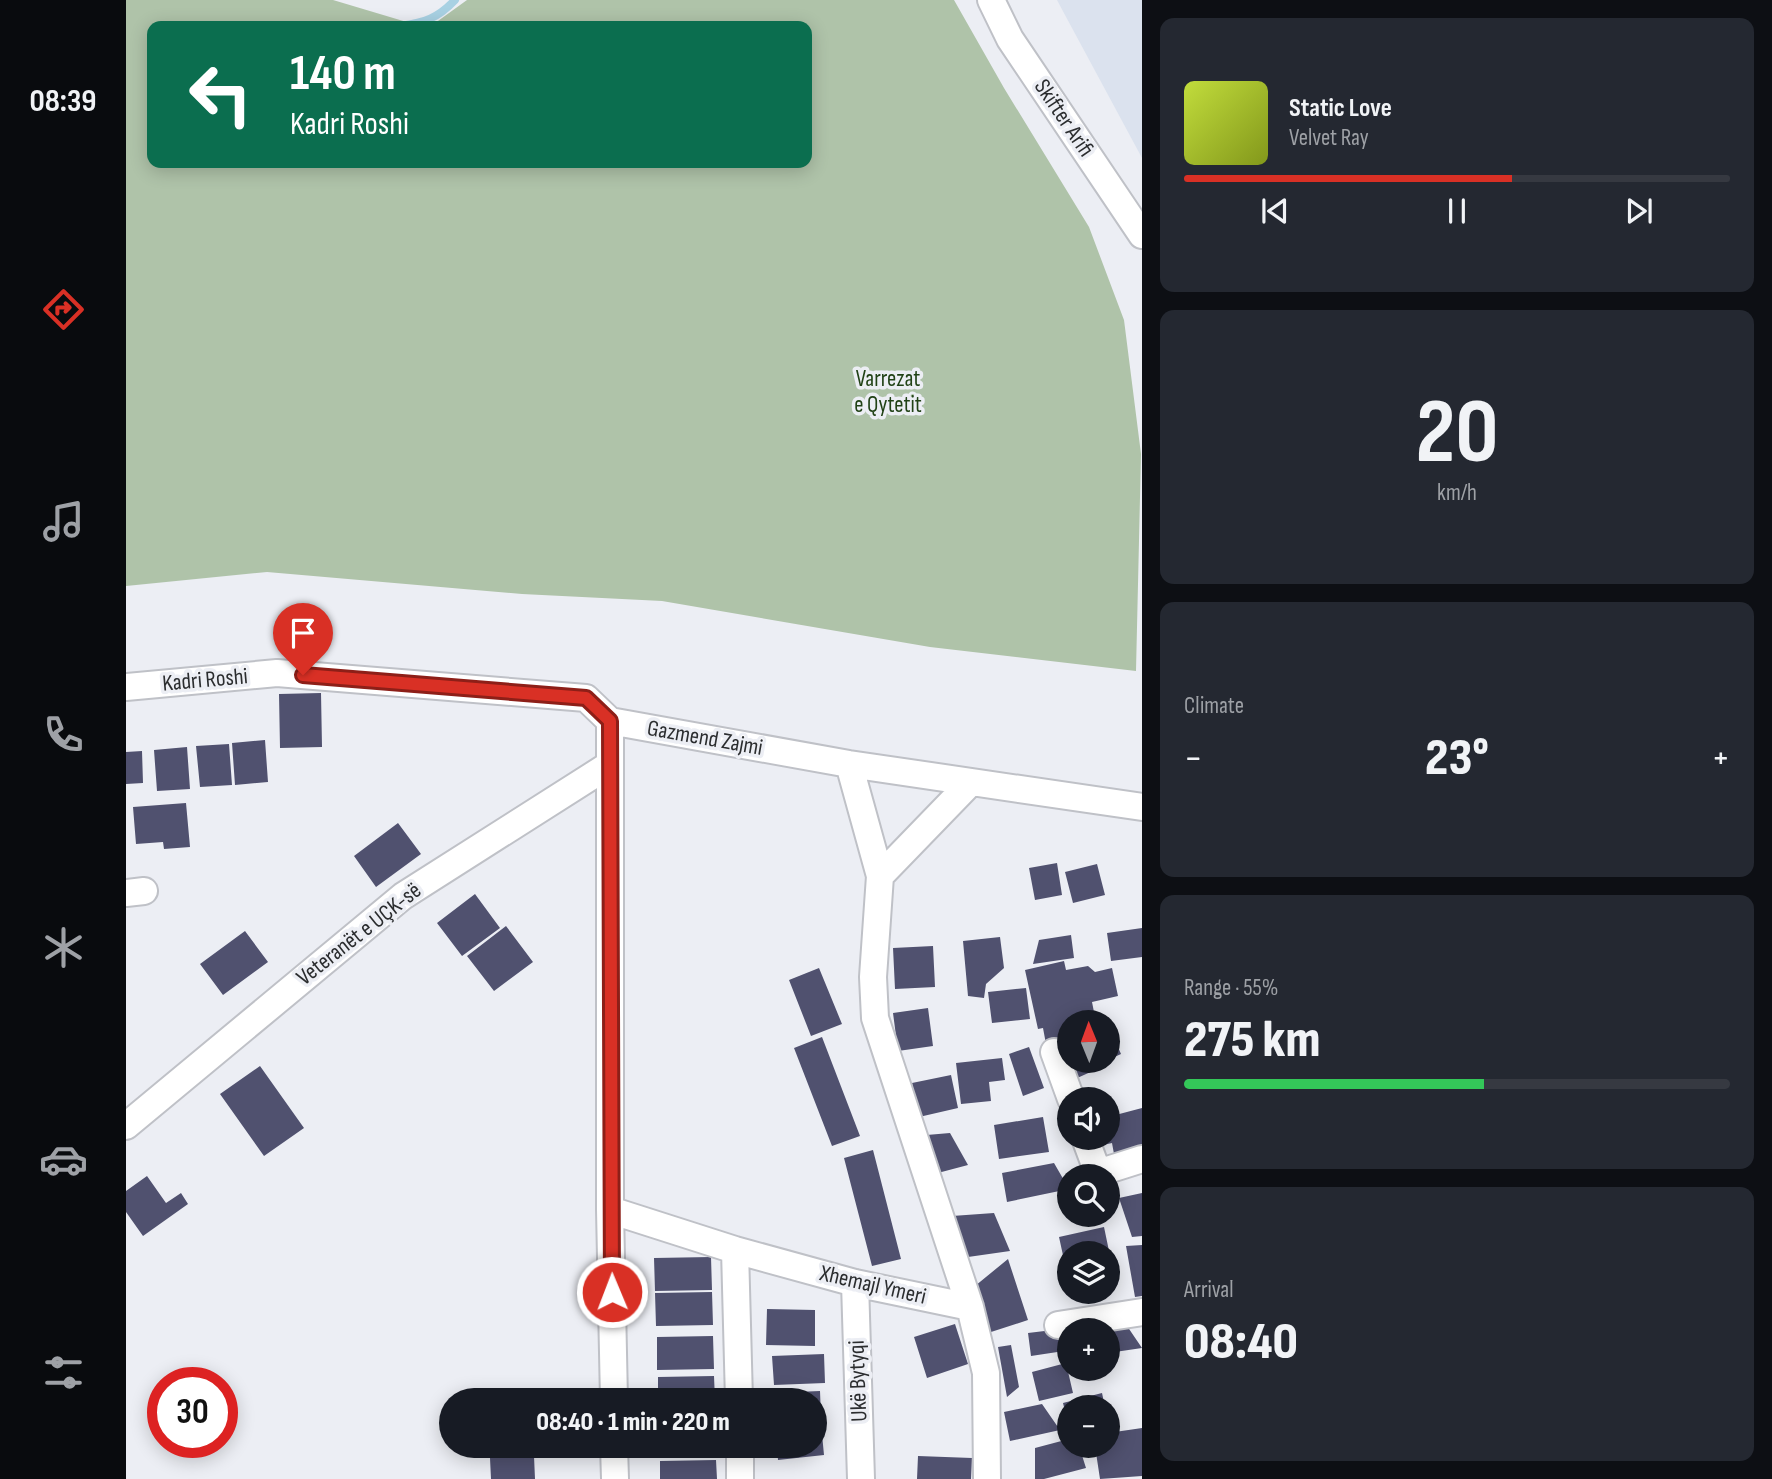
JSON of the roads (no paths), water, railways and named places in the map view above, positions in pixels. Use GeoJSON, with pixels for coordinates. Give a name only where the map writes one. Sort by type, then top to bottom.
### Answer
{"type":"FeatureCollection","features":[{"type":"Feature","properties":{"kind":"street","name":"Skifter Arifi"},"geometry":{"type":"LineString","coordinates":[[990,0],[1010,39],[1142,235]]}},
{"type":"Feature","properties":{"kind":"street","name":"Kadri Roshi"},"geometry":{"type":"LineString","coordinates":[[126,687],[277,673],[586,698],[610,721]]}},
{"type":"Feature","properties":{"kind":"street","name":"Gazmend Zajmi"},"geometry":{"type":"LineString","coordinates":[[610,721],[849,764],[1142,807]]}},
{"type":"Feature","properties":{"kind":"street"},"geometry":{"type":"LineString","coordinates":[[610,721],[610,1210],[614,1388]]}},
{"type":"Feature","properties":{"kind":"street"},"geometry":{"type":"LineString","coordinates":[[849,764],[880,876],[873,977],[876,1018],[970,1307],[986,1373],[987,1479]]}},
{"type":"Feature","properties":{"kind":"street","name":"Veteranët e UÇK-së"},"geometry":{"type":"LineString","coordinates":[[126,1126],[403,896],[608,765]]}},
{"type":"Feature","properties":{"kind":"street"},"geometry":{"type":"LineString","coordinates":[[880,876],[971,782]]}},
{"type":"Feature","properties":{"kind":"street"},"geometry":{"type":"LineString","coordinates":[[1054,1052],[1067,1087]]}},
{"type":"Feature","properties":{"kind":"street"},"geometry":{"type":"LineString","coordinates":[[1089,1150],[1098,1173],[1142,1159]]}},
{"type":"Feature","properties":{"kind":"street","name":"Xhemajl Ymeri"},"geometry":{"type":"LineString","coordinates":[[610,1210],[736,1250],[855,1283],[970,1307]]}},
{"type":"Feature","properties":{"kind":"street"},"geometry":{"type":"LineString","coordinates":[[736,1250],[739,1388]]}},
{"type":"Feature","properties":{"kind":"street","name":"Ukë Bytyqi"},"geometry":{"type":"LineString","coordinates":[[855,1283],[861,1479]]}},
{"type":"Feature","properties":{"kind":"street"},"geometry":{"type":"LineString","coordinates":[[1103,1318],[1142,1312]]}},
{"type":"Feature","properties":{"kind":"street"},"geometry":{"type":"LineString","coordinates":[[614,1458],[615,1479]]}},
{"type":"Feature","properties":{"kind":"street"},"geometry":{"type":"LineString","coordinates":[[740,1458],[740,1479]]}},
{"type":"Feature","properties":{"kind":"waterway"},"geometry":{"type":"LineString","coordinates":[[424,21],[442,12],[455,0]]}},
{"type":"Feature","properties":{"kind":"park label","name":"Varrezat e Qytetit"},"geometry":{"type":"Point","coordinates":[888,392]}}]}
